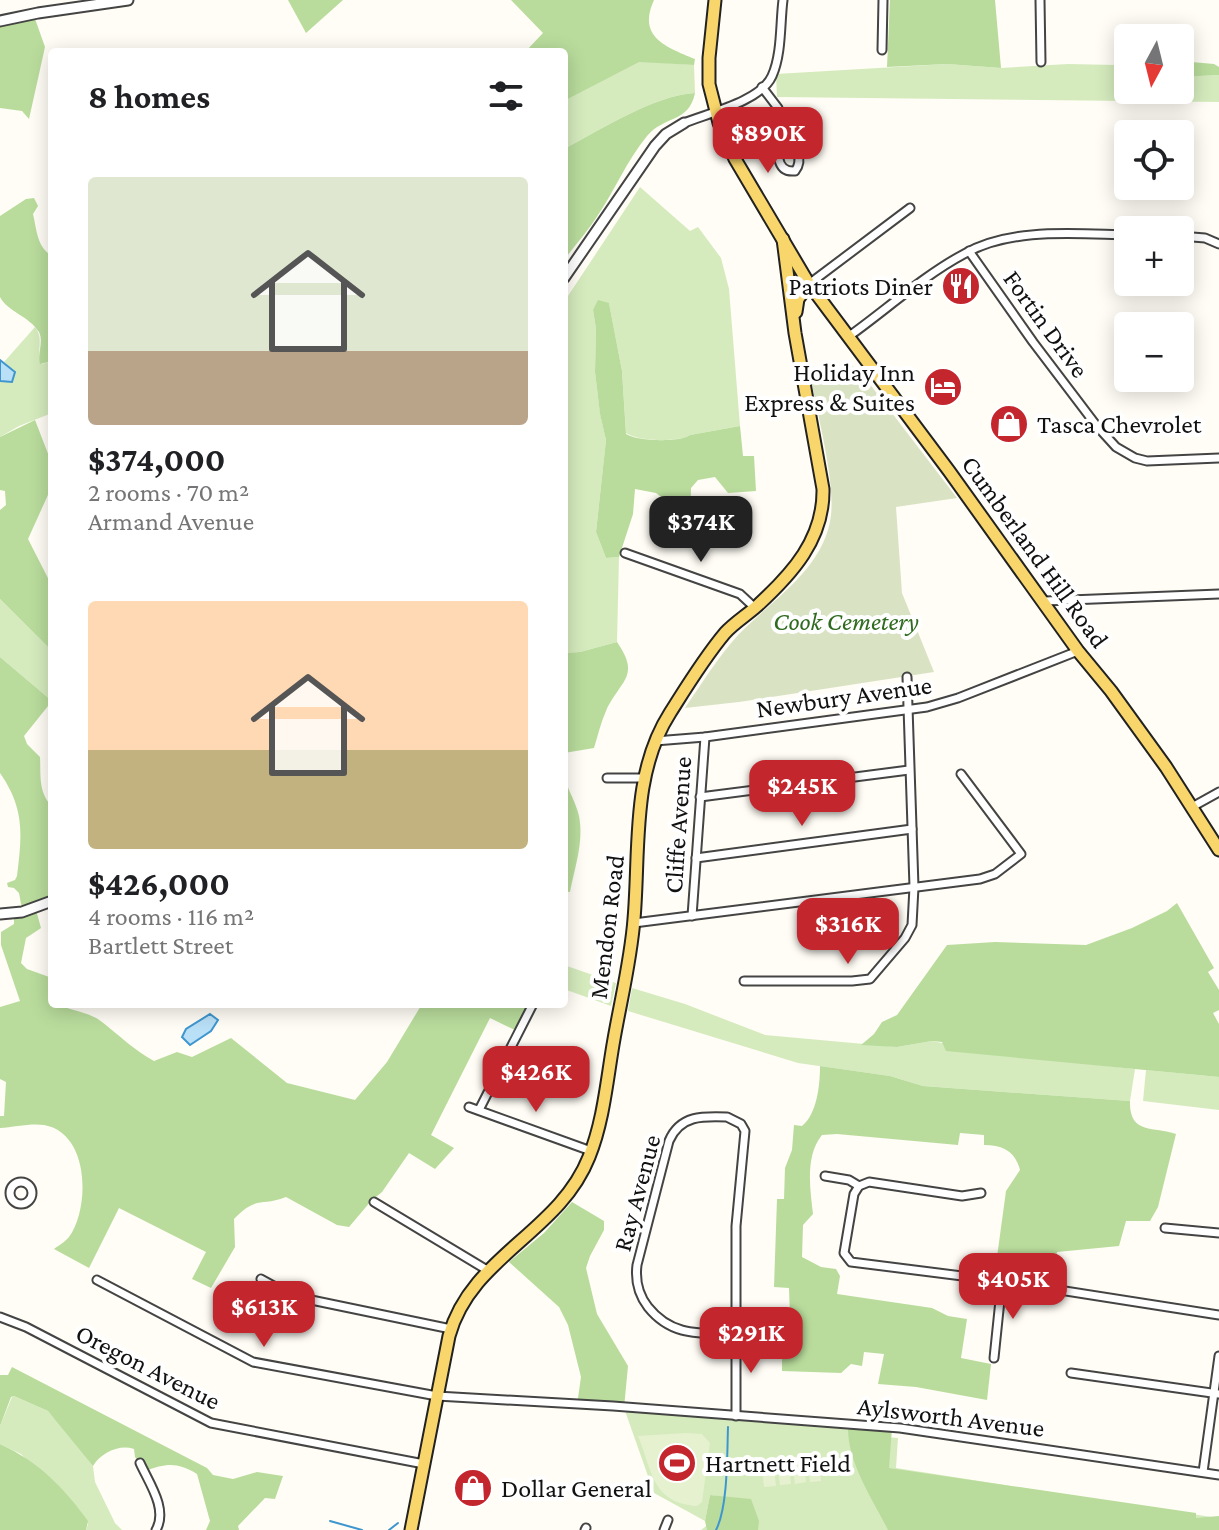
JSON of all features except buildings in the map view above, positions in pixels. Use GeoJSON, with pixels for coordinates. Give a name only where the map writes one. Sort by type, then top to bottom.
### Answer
{"type":"FeatureCollection","features":[{"type":"Feature","properties":{"kind":"main road"},"geometry":{"type":"LineString","coordinates":[[715,0],[709,71],[715,111],[729,148],[811,280],[790,297]]}},
{"type":"Feature","properties":{"kind":"main road","name":"Mendon Road"},"geometry":{"type":"LineString","coordinates":[[411,1530],[451,1329],[465,1297],[487,1270],[561,1203],[575,1184],[599,1128],[634,923],[643,778],[655,741],[668,716],[726,632],[798,565],[810,545],[822,513],[823,489],[795,333],[783,239]]}},
{"type":"Feature","properties":{"kind":"main road","name":"Mendon Road"},"geometry":{"type":"LineString","coordinates":[[795,333],[798,299],[811,280]]}},
{"type":"Feature","properties":{"kind":"main road","name":"Cumberland Hill Road"},"geometry":{"type":"LineString","coordinates":[[811,280],[848,337],[1045,601],[1078,651],[1111,691],[1219,850]]}},
{"type":"Feature","properties":{"kind":"street"},"geometry":{"type":"LineString","coordinates":[[0,21],[128,0]]}},
{"type":"Feature","properties":{"kind":"street"},"geometry":{"type":"LineString","coordinates":[[568,272],[660,140],[684,123],[752,97],[773,75],[783,0]]}},
{"type":"Feature","properties":{"kind":"street"},"geometry":{"type":"LineString","coordinates":[[882,50],[883,0]]}},
{"type":"Feature","properties":{"kind":"street"},"geometry":{"type":"LineString","coordinates":[[1040,0],[1041,62]]}},
{"type":"Feature","properties":{"kind":"street"},"geometry":{"type":"LineString","coordinates":[[762,87],[778,108],[779,163],[787,171],[795,171],[799,156],[780,130]]}},
{"type":"Feature","properties":{"kind":"street"},"geometry":{"type":"LineString","coordinates":[[811,280],[910,208]]}},
{"type":"Feature","properties":{"kind":"street"},"geometry":{"type":"LineString","coordinates":[[848,337],[969,251],[1023,237],[1114,235]]}},
{"type":"Feature","properties":{"kind":"street"},"geometry":{"type":"LineString","coordinates":[[1194,237],[1219,244]]}},
{"type":"Feature","properties":{"kind":"street","name":"Fortin Drive"},"geometry":{"type":"LineString","coordinates":[[969,251],[1033,342],[1116,447],[1147,461],[1219,458]]}},
{"type":"Feature","properties":{"kind":"street"},"geometry":{"type":"LineString","coordinates":[[625,553],[740,594],[755,608]]}},
{"type":"Feature","properties":{"kind":"street"},"geometry":{"type":"LineString","coordinates":[[1045,601],[1219,594]]}},
{"type":"Feature","properties":{"kind":"street","name":"Newbury Avenue"},"geometry":{"type":"LineString","coordinates":[[655,741],[908,710],[958,698],[1078,651]]}},
{"type":"Feature","properties":{"kind":"street"},"geometry":{"type":"LineString","coordinates":[[744,981],[870,979],[910,929],[914,887],[907,677]]}},
{"type":"Feature","properties":{"kind":"street","name":"Cliffe Avenue"},"geometry":{"type":"LineString","coordinates":[[692,916],[705,737]]}},
{"type":"Feature","properties":{"kind":"street"},"geometry":{"type":"LineString","coordinates":[[700,797],[909,770]]}},
{"type":"Feature","properties":{"kind":"street"},"geometry":{"type":"LineString","coordinates":[[634,923],[989,877],[1021,854],[961,774]]}},
{"type":"Feature","properties":{"kind":"street"},"geometry":{"type":"LineString","coordinates":[[607,778],[643,778]]}},
{"type":"Feature","properties":{"kind":"street"},"geometry":{"type":"LineString","coordinates":[[1192,807],[1219,792]]}},
{"type":"Feature","properties":{"kind":"street"},"geometry":{"type":"LineString","coordinates":[[696,858],[912,829]]}},
{"type":"Feature","properties":{"kind":"street"},"geometry":{"type":"LineString","coordinates":[[0,914],[22,912],[48,902]]}},
{"type":"Feature","properties":{"kind":"street"},"geometry":{"type":"LineString","coordinates":[[479,1110],[531,1008]]}},
{"type":"Feature","properties":{"kind":"street"},"geometry":{"type":"LineString","coordinates":[[469,1107],[591,1151]]}},
{"type":"Feature","properties":{"kind":"street","name":"Ray Avenue"},"geometry":{"type":"LineString","coordinates":[[736,1334],[695,1333],[665,1324],[641,1297],[637,1282],[637,1265],[669,1141],[676,1126],[693,1119],[727,1117],[744,1127],[736,1226],[736,1334],[736,1416]]}},
{"type":"Feature","properties":{"kind":"street"},"geometry":{"type":"LineString","coordinates":[[825,1176],[849,1180],[859,1186]]}},
{"type":"Feature","properties":{"kind":"street"},"geometry":{"type":"LineString","coordinates":[[981,1193],[962,1196],[869,1182],[859,1186],[854,1194],[844,1253],[851,1262],[1002,1281],[1219,1315]]}},
{"type":"Feature","properties":{"kind":"street"},"geometry":{"type":"LineString","coordinates":[[1,1187],[11,1187]]}},
{"type":"Feature","properties":{"kind":"street"},"geometry":{"type":"LineString","coordinates":[[374,1202],[487,1270]]}},
{"type":"Feature","properties":{"kind":"street"},"geometry":{"type":"LineString","coordinates":[[1165,1228],[1219,1233]]}},
{"type":"Feature","properties":{"kind":"street"},"geometry":{"type":"LineString","coordinates":[[261,1279],[292,1296],[451,1329]]}},
{"type":"Feature","properties":{"kind":"street","name":"Aylsworth Avenue"},"geometry":{"type":"LineString","coordinates":[[97,1280],[253,1362],[437,1396],[900,1428],[1219,1475]]}},
{"type":"Feature","properties":{"kind":"street"},"geometry":{"type":"LineString","coordinates":[[994,1358],[1002,1281]]}},
{"type":"Feature","properties":{"kind":"street","name":"Oregon Avenue"},"geometry":{"type":"LineString","coordinates":[[0,1317],[26,1327],[211,1423],[424,1464]]}},
{"type":"Feature","properties":{"kind":"street"},"geometry":{"type":"LineString","coordinates":[[1203,1472],[1219,1356]]}},
{"type":"Feature","properties":{"kind":"street"},"geometry":{"type":"LineString","coordinates":[[1071,1373],[1216,1394]]}},
{"type":"Feature","properties":{"kind":"street"},"geometry":{"type":"LineString","coordinates":[[140,1463],[160,1507],[161,1516],[156,1530]]}},
{"type":"Feature","properties":{"kind":"street"},"geometry":{"type":"LineString","coordinates":[[664,1530],[668,1520]]}},
{"type":"Feature","properties":{"kind":"green space"},"geometry":{"type":"Polygon","coordinates":[[[288,0],[343,0],[306,33],[288,0]]]}},
{"type":"Feature","properties":{"kind":"green space"},"geometry":{"type":"Polygon","coordinates":[[[511,0],[654,0],[649,23],[652,32],[665,45],[695,59],[694,65],[639,62],[568,99],[568,48],[529,48],[543,33],[511,0]]]}},
{"type":"Feature","properties":{"kind":"green space"},"geometry":{"type":"Polygon","coordinates":[[[890,0],[995,0],[1001,68],[947,64],[887,67],[890,0]]]}},
{"type":"Feature","properties":{"kind":"green space"},"geometry":{"type":"Polygon","coordinates":[[[33,13],[45,47],[29,119],[22,111],[0,108],[0,20],[33,13]]]}},
{"type":"Feature","properties":{"kind":"green space"},"geometry":{"type":"Polygon","coordinates":[[[639,61],[694,65],[695,93],[645,107],[568,147],[568,99],[639,61]]]}},
{"type":"Feature","properties":{"kind":"green space"},"geometry":{"type":"Polygon","coordinates":[[[1194,62],[1214,64],[1219,67],[1219,75],[1194,76],[1194,62]]]}},
{"type":"Feature","properties":{"kind":"green space"},"geometry":{"type":"Polygon","coordinates":[[[947,64],[1001,68],[1114,65],[1114,101],[777,97],[776,74],[947,64]]]}},
{"type":"Feature","properties":{"kind":"green space"},"geometry":{"type":"Polygon","coordinates":[[[1219,75],[1219,102],[1194,102],[1194,76],[1219,75]]]}},
{"type":"Feature","properties":{"kind":"green space"},"geometry":{"type":"Polygon","coordinates":[[[695,93],[688,109],[647,136],[594,221],[568,255],[568,147],[645,107],[695,93]]]}},
{"type":"Feature","properties":{"kind":"green space"},"geometry":{"type":"Polygon","coordinates":[[[640,187],[690,231],[698,227],[721,258],[729,289],[740,426],[667,440],[639,438],[626,433],[622,371],[609,303],[593,310],[595,372],[606,440],[596,532],[606,558],[619,557],[617,642],[568,653],[568,296],[640,187]]]}},
{"type":"Feature","properties":{"kind":"green space"},"geometry":{"type":"Polygon","coordinates":[[[34,198],[38,206],[33,214],[38,238],[48,253],[48,362],[40,364],[39,332],[0,297],[0,216],[26,199],[34,198]]]}},
{"type":"Feature","properties":{"kind":"green space"},"geometry":{"type":"Polygon","coordinates":[[[598,300],[609,303],[622,371],[626,434],[668,440],[740,426],[743,456],[754,456],[756,491],[728,493],[715,477],[698,480],[691,488],[690,538],[663,527],[673,506],[656,493],[635,489],[633,514],[619,557],[606,558],[596,532],[606,440],[595,372],[593,310],[598,300]]]}},
{"type":"Feature","properties":{"kind":"green space"},"geometry":{"type":"Polygon","coordinates":[[[35,327],[42,364],[48,362],[48,415],[0,437],[0,381],[12,382],[15,372],[4,362],[35,327]]]}},
{"type":"Feature","properties":{"kind":"green space","name":"Cook Cemetery"},"geometry":{"type":"Polygon","coordinates":[[[856,366],[957,498],[896,507],[902,593],[934,672],[685,708],[731,643],[796,581],[819,551],[827,534],[832,500],[810,375],[856,366]]]}},
{"type":"Feature","properties":{"kind":"green space"},"geometry":{"type":"Polygon","coordinates":[[[35,420],[48,454],[48,495],[28,539],[48,578],[48,647],[0,599],[0,510],[6,505],[5,491],[0,490],[0,437],[35,420]]]}},
{"type":"Feature","properties":{"kind":"green space"},"geometry":{"type":"Polygon","coordinates":[[[0,599],[48,647],[48,698],[0,657],[0,599]]]}},
{"type":"Feature","properties":{"kind":"green space"},"geometry":{"type":"Polygon","coordinates":[[[617,642],[628,663],[628,671],[606,711],[594,748],[568,752],[568,653],[617,642]]]}},
{"type":"Feature","properties":{"kind":"green space"},"geometry":{"type":"Polygon","coordinates":[[[0,657],[48,698],[48,706],[24,736],[27,744],[40,757],[42,789],[48,801],[48,904],[36,910],[41,928],[26,938],[21,963],[27,969],[48,977],[48,1008],[68,1008],[98,1019],[154,1061],[177,1052],[192,1057],[231,1038],[287,1083],[355,1100],[387,1062],[420,1008],[526,1008],[517,1031],[490,1018],[431,1135],[454,1148],[435,1169],[409,1153],[382,1192],[349,1227],[337,1225],[286,1197],[248,1207],[234,1219],[235,1247],[211,1288],[192,1279],[206,1252],[119,1208],[89,1268],[54,1249],[69,1237],[76,1224],[82,1191],[78,1156],[59,1131],[44,1125],[0,1128],[0,1116],[4,1116],[6,1082],[0,1079],[0,1007],[20,1001],[1,945],[1,932],[14,924],[14,914],[22,909],[19,893],[8,887],[7,883],[17,876],[20,823],[14,799],[0,773],[0,657]]]}},
{"type":"Feature","properties":{"kind":"green space"},"geometry":{"type":"Polygon","coordinates":[[[568,787],[580,825],[568,892],[568,787]]]}},
{"type":"Feature","properties":{"kind":"green space"},"geometry":{"type":"Polygon","coordinates":[[[1177,903],[1214,968],[1208,972],[1219,990],[1219,1010],[1213,1013],[1219,1024],[1219,1077],[946,1051],[942,1042],[932,1041],[897,1047],[861,1045],[882,1022],[897,1015],[947,945],[995,942],[1086,945],[1132,928],[1177,903]]]}},
{"type":"Feature","properties":{"kind":"green space"},"geometry":{"type":"Polygon","coordinates":[[[568,966],[616,983],[611,1006],[568,990],[568,966]]]}},
{"type":"Feature","properties":{"kind":"green space"},"geometry":{"type":"Polygon","coordinates":[[[632,988],[685,1004],[765,1035],[897,1047],[932,1041],[996,1054],[1135,1069],[1130,1101],[923,1086],[890,1076],[798,1063],[628,1011],[632,988]]]}},
{"type":"Feature","properties":{"kind":"green space"},"geometry":{"type":"Polygon","coordinates":[[[820,1066],[890,1076],[923,1086],[1130,1101],[1131,1112],[1138,1124],[1176,1134],[1158,1207],[1150,1221],[1126,1221],[1119,1246],[1057,1252],[1054,1288],[994,1279],[1006,1191],[1020,1170],[1007,1150],[984,1145],[984,1135],[960,1133],[958,1145],[822,1135],[811,1162],[813,1214],[803,1225],[802,1257],[821,1267],[836,1269],[840,1276],[837,1294],[932,1308],[948,1316],[967,1319],[961,1358],[991,1364],[987,1400],[916,1387],[878,1384],[884,1354],[864,1352],[862,1366],[851,1364],[841,1373],[782,1371],[782,1318],[790,1318],[789,1288],[774,1287],[777,1199],[784,1199],[785,1168],[792,1150],[794,1125],[802,1126],[814,1107],[820,1066]]]}},
{"type":"Feature","properties":{"kind":"green space"},"geometry":{"type":"Polygon","coordinates":[[[1146,1070],[1219,1077],[1219,1110],[1143,1101],[1146,1070]]]}},
{"type":"Feature","properties":{"kind":"green space"},"geometry":{"type":"Polygon","coordinates":[[[572,1202],[604,1221],[604,1230],[586,1268],[597,1314],[628,1366],[624,1408],[577,1405],[581,1377],[568,1325],[559,1307],[509,1262],[544,1233],[572,1202]]]}},
{"type":"Feature","properties":{"kind":"green space"},"geometry":{"type":"Polygon","coordinates":[[[12,1367],[207,1468],[213,1475],[233,1479],[257,1472],[283,1476],[275,1499],[265,1498],[238,1526],[239,1530],[206,1530],[210,1521],[197,1474],[190,1470],[172,1465],[145,1471],[135,1457],[134,1449],[128,1448],[111,1451],[93,1466],[48,1411],[14,1396],[0,1426],[0,1375],[8,1375],[12,1367]]]}},
{"type":"Feature","properties":{"kind":"green space"},"geometry":{"type":"Polygon","coordinates":[[[14,1396],[48,1411],[74,1440],[93,1466],[95,1482],[115,1523],[122,1530],[86,1530],[88,1524],[21,1454],[0,1444],[0,1426],[14,1396]]]}},
{"type":"Feature","properties":{"kind":"green space"},"geometry":{"type":"Polygon","coordinates":[[[624,1408],[848,1423],[848,1434],[898,1438],[896,1468],[1218,1518],[1213,1530],[701,1530],[742,1499],[710,1495],[705,1521],[654,1493],[624,1408]]]}},
{"type":"Feature","properties":{"kind":"green space"},"geometry":{"type":"Polygon","coordinates":[[[848,1423],[892,1428],[889,1468],[1196,1513],[1196,1518],[1219,1516],[1219,1530],[888,1530],[855,1465],[848,1423]]]}},
{"type":"Feature","properties":{"kind":"green space","name":"Hartnett Field"},"geometry":{"type":"Polygon","coordinates":[[[702,1434],[710,1443],[702,1502],[697,1506],[670,1498],[662,1491],[651,1472],[638,1436],[702,1434]]]}},
{"type":"Feature","properties":{"kind":"green space"},"geometry":{"type":"Polygon","coordinates":[[[0,1444],[27,1459],[59,1486],[88,1521],[86,1530],[0,1530],[0,1444]]]}},
{"type":"Feature","properties":{"kind":"green space"},"geometry":{"type":"Polygon","coordinates":[[[818,1456],[821,1481],[810,1482],[807,1457],[818,1456]]]}},
{"type":"Feature","properties":{"kind":"green space"},"geometry":{"type":"Polygon","coordinates":[[[803,1458],[806,1482],[795,1484],[792,1459],[803,1458]]]}},
{"type":"Feature","properties":{"kind":"green space"},"geometry":{"type":"Polygon","coordinates":[[[788,1459],[791,1484],[780,1485],[777,1461],[788,1459]]]}},
{"type":"Feature","properties":{"kind":"green space"},"geometry":{"type":"Polygon","coordinates":[[[773,1461],[776,1486],[764,1487],[761,1462],[773,1461]]]}},
{"type":"Feature","properties":{"kind":"green space"},"geometry":{"type":"Polygon","coordinates":[[[710,1495],[751,1499],[759,1521],[758,1530],[707,1530],[705,1521],[710,1495]]]}},
{"type":"Feature","properties":{"kind":"water"},"geometry":{"type":"Polygon","coordinates":[[[0,360],[15,372],[12,382],[0,381],[0,360]]]}},
{"type":"Feature","properties":{"kind":"water"},"geometry":{"type":"Polygon","coordinates":[[[210,1014],[218,1020],[211,1031],[190,1045],[182,1037],[186,1029],[210,1014]]]}},
{"type":"Feature","properties":{"kind":"waterway"},"geometry":{"type":"LineString","coordinates":[[716,1530],[725,1495],[728,1427]]}},
{"type":"Feature","properties":{"kind":"waterway"},"geometry":{"type":"LineString","coordinates":[[330,1521],[362,1530]]}},
{"type":"Feature","properties":{"kind":"waterway"},"geometry":{"type":"LineString","coordinates":[[389,1530],[398,1523]]}},
{"type":"Feature","properties":{"kind":"place","name":"Patriots Diner"},"geometry":{"type":"Point","coordinates":[961,286]}},
{"type":"Feature","properties":{"kind":"place","name":"Holiday Inn Express & Suites"},"geometry":{"type":"Point","coordinates":[943,387]}},
{"type":"Feature","properties":{"kind":"place","name":"Tasca Chevrolet"},"geometry":{"type":"Point","coordinates":[1009,424]}},
{"type":"Feature","properties":{"kind":"place","name":"Hartnett Field"},"geometry":{"type":"Point","coordinates":[677,1463]}},
{"type":"Feature","properties":{"kind":"place","name":"Dollar General"},"geometry":{"type":"Point","coordinates":[473,1488]}}]}
